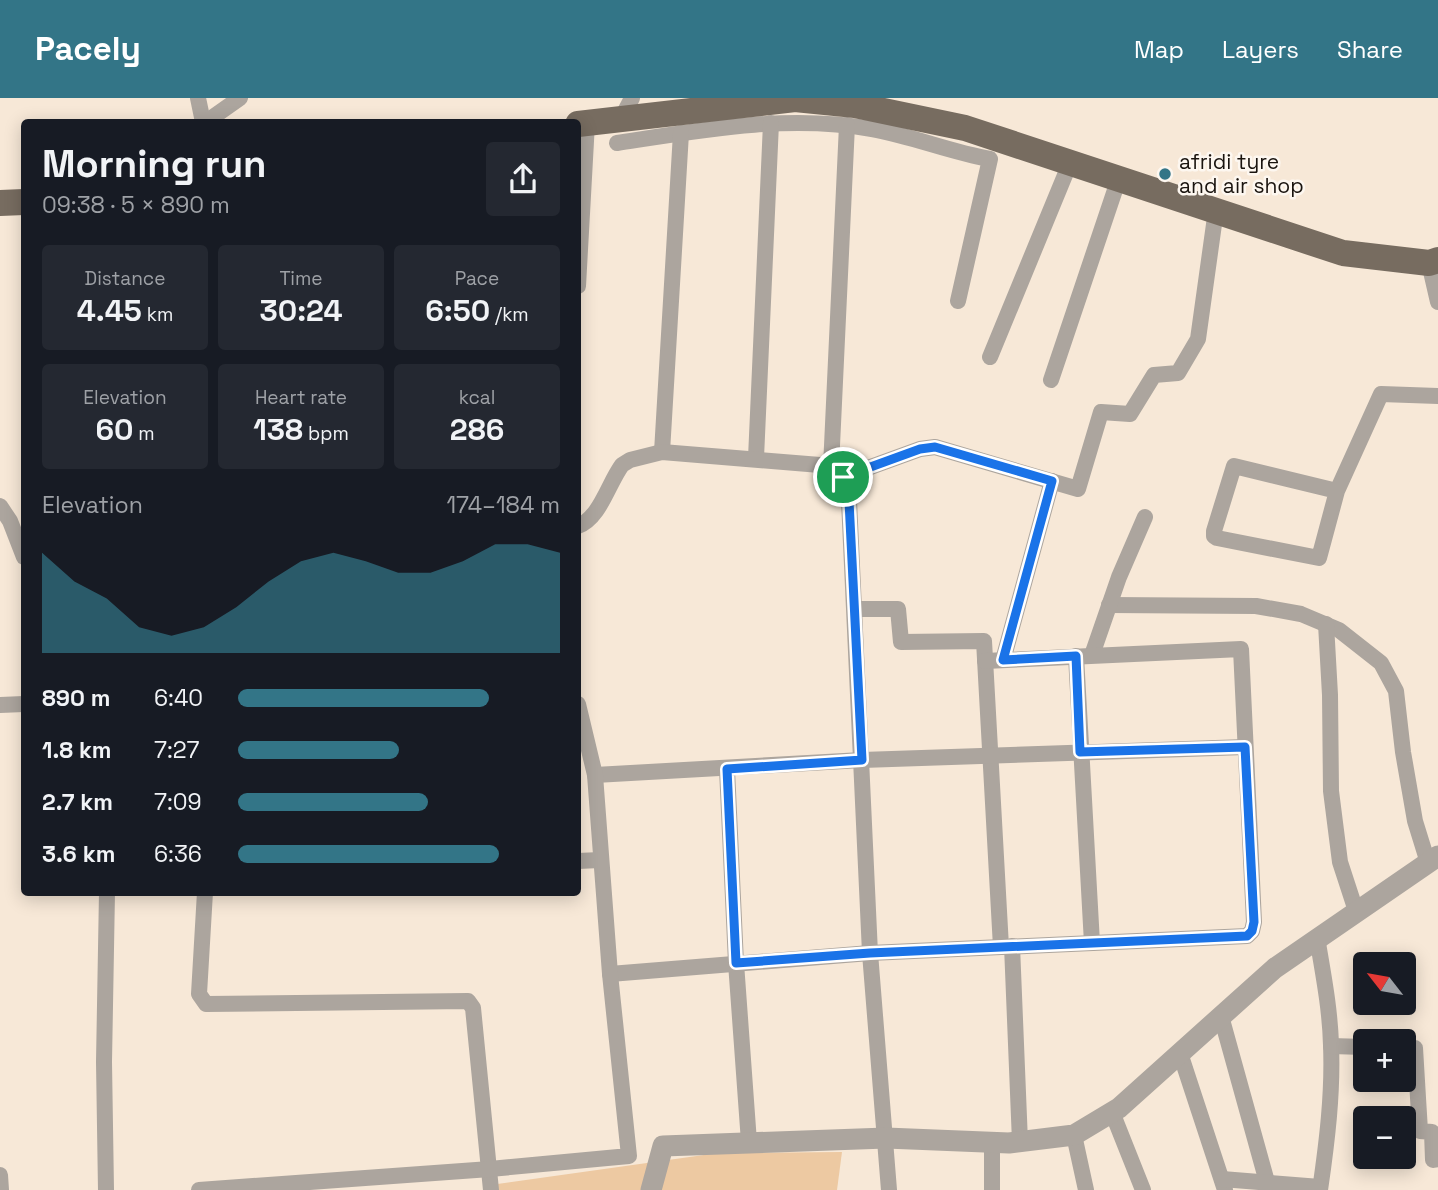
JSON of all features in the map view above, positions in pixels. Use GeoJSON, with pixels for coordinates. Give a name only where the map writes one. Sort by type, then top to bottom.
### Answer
{"type":"FeatureCollection","features":[{"type":"Feature","properties":{"kind":"main road"},"geometry":{"type":"LineString","coordinates":[[582,123],[795,99],[827,100],[965,128],[1343,253],[1434,262]]}},
{"type":"Feature","properties":{"kind":"main road"},"geometry":{"type":"LineString","coordinates":[[0,202],[21,202]]}},
{"type":"Feature","properties":{"kind":"street"},"geometry":{"type":"LineString","coordinates":[[198,98],[204,119]]}},
{"type":"Feature","properties":{"kind":"street"},"geometry":{"type":"LineString","coordinates":[[209,119],[240,98]]}},
{"type":"Feature","properties":{"kind":"street"},"geometry":{"type":"LineString","coordinates":[[623,120],[681,133],[771,123],[847,125],[909,137],[965,155],[990,159],[958,301]]}},
{"type":"Feature","properties":{"kind":"street"},"geometry":{"type":"LineString","coordinates":[[581,164],[582,123]]}},
{"type":"Feature","properties":{"kind":"street"},"geometry":{"type":"LineString","coordinates":[[756,458],[771,123]]}},
{"type":"Feature","properties":{"kind":"street"},"geometry":{"type":"LineString","coordinates":[[847,125],[837,472],[849,501],[870,953],[889,1190]]}},
{"type":"Feature","properties":{"kind":"street"},"geometry":{"type":"LineString","coordinates":[[662,453],[681,133]]}},
{"type":"Feature","properties":{"kind":"street"},"geometry":{"type":"LineString","coordinates":[[990,357],[1070,163]]}},
{"type":"Feature","properties":{"kind":"street"},"geometry":{"type":"LineString","coordinates":[[1051,380],[1119,178]]}},
{"type":"Feature","properties":{"kind":"street"},"geometry":{"type":"LineString","coordinates":[[581,525],[593,515],[622,465],[630,460],[662,453],[756,458],[837,472],[935,447],[1078,489],[1101,412],[1130,414],[1153,375],[1178,373],[1198,340],[1216,210]]}},
{"type":"Feature","properties":{"kind":"street"},"geometry":{"type":"LineString","coordinates":[[1434,262],[1438,302]]}},
{"type":"Feature","properties":{"kind":"street"},"geometry":{"type":"LineString","coordinates":[[1337,491],[1234,466],[1213,531],[1214,536],[1319,558],[1337,491],[1381,394],[1438,396]]}},
{"type":"Feature","properties":{"kind":"street"},"geometry":{"type":"LineString","coordinates":[[1003,660],[1052,481]]}},
{"type":"Feature","properties":{"kind":"street"},"geometry":{"type":"LineString","coordinates":[[0,506],[10,521],[21,548]]}},
{"type":"Feature","properties":{"kind":"street"},"geometry":{"type":"LineString","coordinates":[[1092,943],[1080,752],[1084,655],[1110,605],[1145,517]]}},
{"type":"Feature","properties":{"kind":"street"},"geometry":{"type":"LineString","coordinates":[[651,1190],[663,1146],[886,1138],[992,1143],[1074,1135],[1112,1112],[1275,968],[1433,860],[1413,810],[1396,691],[1381,663],[1339,630],[1301,614],[1256,606],[1110,605]]}},
{"type":"Feature","properties":{"kind":"street"},"geometry":{"type":"LineString","coordinates":[[855,609],[898,609],[901,642],[984,641],[1020,1142]]}},
{"type":"Feature","properties":{"kind":"street"},"geometry":{"type":"LineString","coordinates":[[1326,624],[1331,791],[1340,862],[1356,911]]}},
{"type":"Feature","properties":{"kind":"street"},"geometry":{"type":"LineString","coordinates":[[610,974],[870,953],[1247,936],[1252,931],[1254,922],[1241,649],[985,661]]}},
{"type":"Feature","properties":{"kind":"street"},"geometry":{"type":"LineString","coordinates":[[0,705],[21,704]]}},
{"type":"Feature","properties":{"kind":"street"},"geometry":{"type":"LineString","coordinates":[[202,1190],[418,1182],[490,1169],[629,1156],[610,974],[594,775],[581,717]]}},
{"type":"Feature","properties":{"kind":"street"},"geometry":{"type":"LineString","coordinates":[[594,775],[862,760],[1245,747]]}},
{"type":"Feature","properties":{"kind":"street"},"geometry":{"type":"LineString","coordinates":[[727,769],[736,963],[749,1142]]}},
{"type":"Feature","properties":{"kind":"street"},"geometry":{"type":"LineString","coordinates":[[581,861],[600,860]]}},
{"type":"Feature","properties":{"kind":"street"},"geometry":{"type":"LineString","coordinates":[[106,1190],[104,1062],[107,896]]}},
{"type":"Feature","properties":{"kind":"street"},"geometry":{"type":"LineString","coordinates":[[205,896],[198,994],[206,1004],[468,1001],[472,1008],[491,1190]]}},
{"type":"Feature","properties":{"kind":"street"},"geometry":{"type":"LineString","coordinates":[[1180,1053],[1223,1184],[1267,1182],[1320,1189],[1328,1127],[1331,1046],[1317,937]]}},
{"type":"Feature","properties":{"kind":"street"},"geometry":{"type":"LineString","coordinates":[[1221,1016],[1267,1182]]}},
{"type":"Feature","properties":{"kind":"street"},"geometry":{"type":"LineString","coordinates":[[1331,1046],[1353,1046]]}},
{"type":"Feature","properties":{"kind":"street"},"geometry":{"type":"LineString","coordinates":[[1416,1064],[1420,1130],[1432,1132],[1433,1160],[1438,1159]]}},
{"type":"Feature","properties":{"kind":"street"},"geometry":{"type":"LineString","coordinates":[[1112,1112],[1143,1190]]}},
{"type":"Feature","properties":{"kind":"street"},"geometry":{"type":"LineString","coordinates":[[1074,1135],[1086,1190]]}},
{"type":"Feature","properties":{"kind":"street"},"geometry":{"type":"LineString","coordinates":[[992,1143],[992,1190]]}},
{"type":"Feature","properties":{"kind":"street"},"geometry":{"type":"LineString","coordinates":[[0,1175],[1,1190]]}},
{"type":"Feature","properties":{"kind":"shaded area"},"geometry":{"type":"Polygon","coordinates":[[[842,1152],[837,1190],[492,1190],[490,1185],[718,1153],[842,1152]]]}},
{"type":"Feature","properties":{"kind":"place","name":"afridi tyre and air shop"},"geometry":{"type":"Point","coordinates":[1165,174]}},
{"type":"Feature","properties":{"kind":"route"},"geometry":{"type":"LineString","coordinates":[[935,447],[1052,481],[1003,660],[1076,656],[1080,752],[1245,747],[1254,922],[1252,931],[1247,936],[870,953],[736,963],[727,769],[862,760],[849,501],[843,477],[920,449],[935,447]]}}]}
